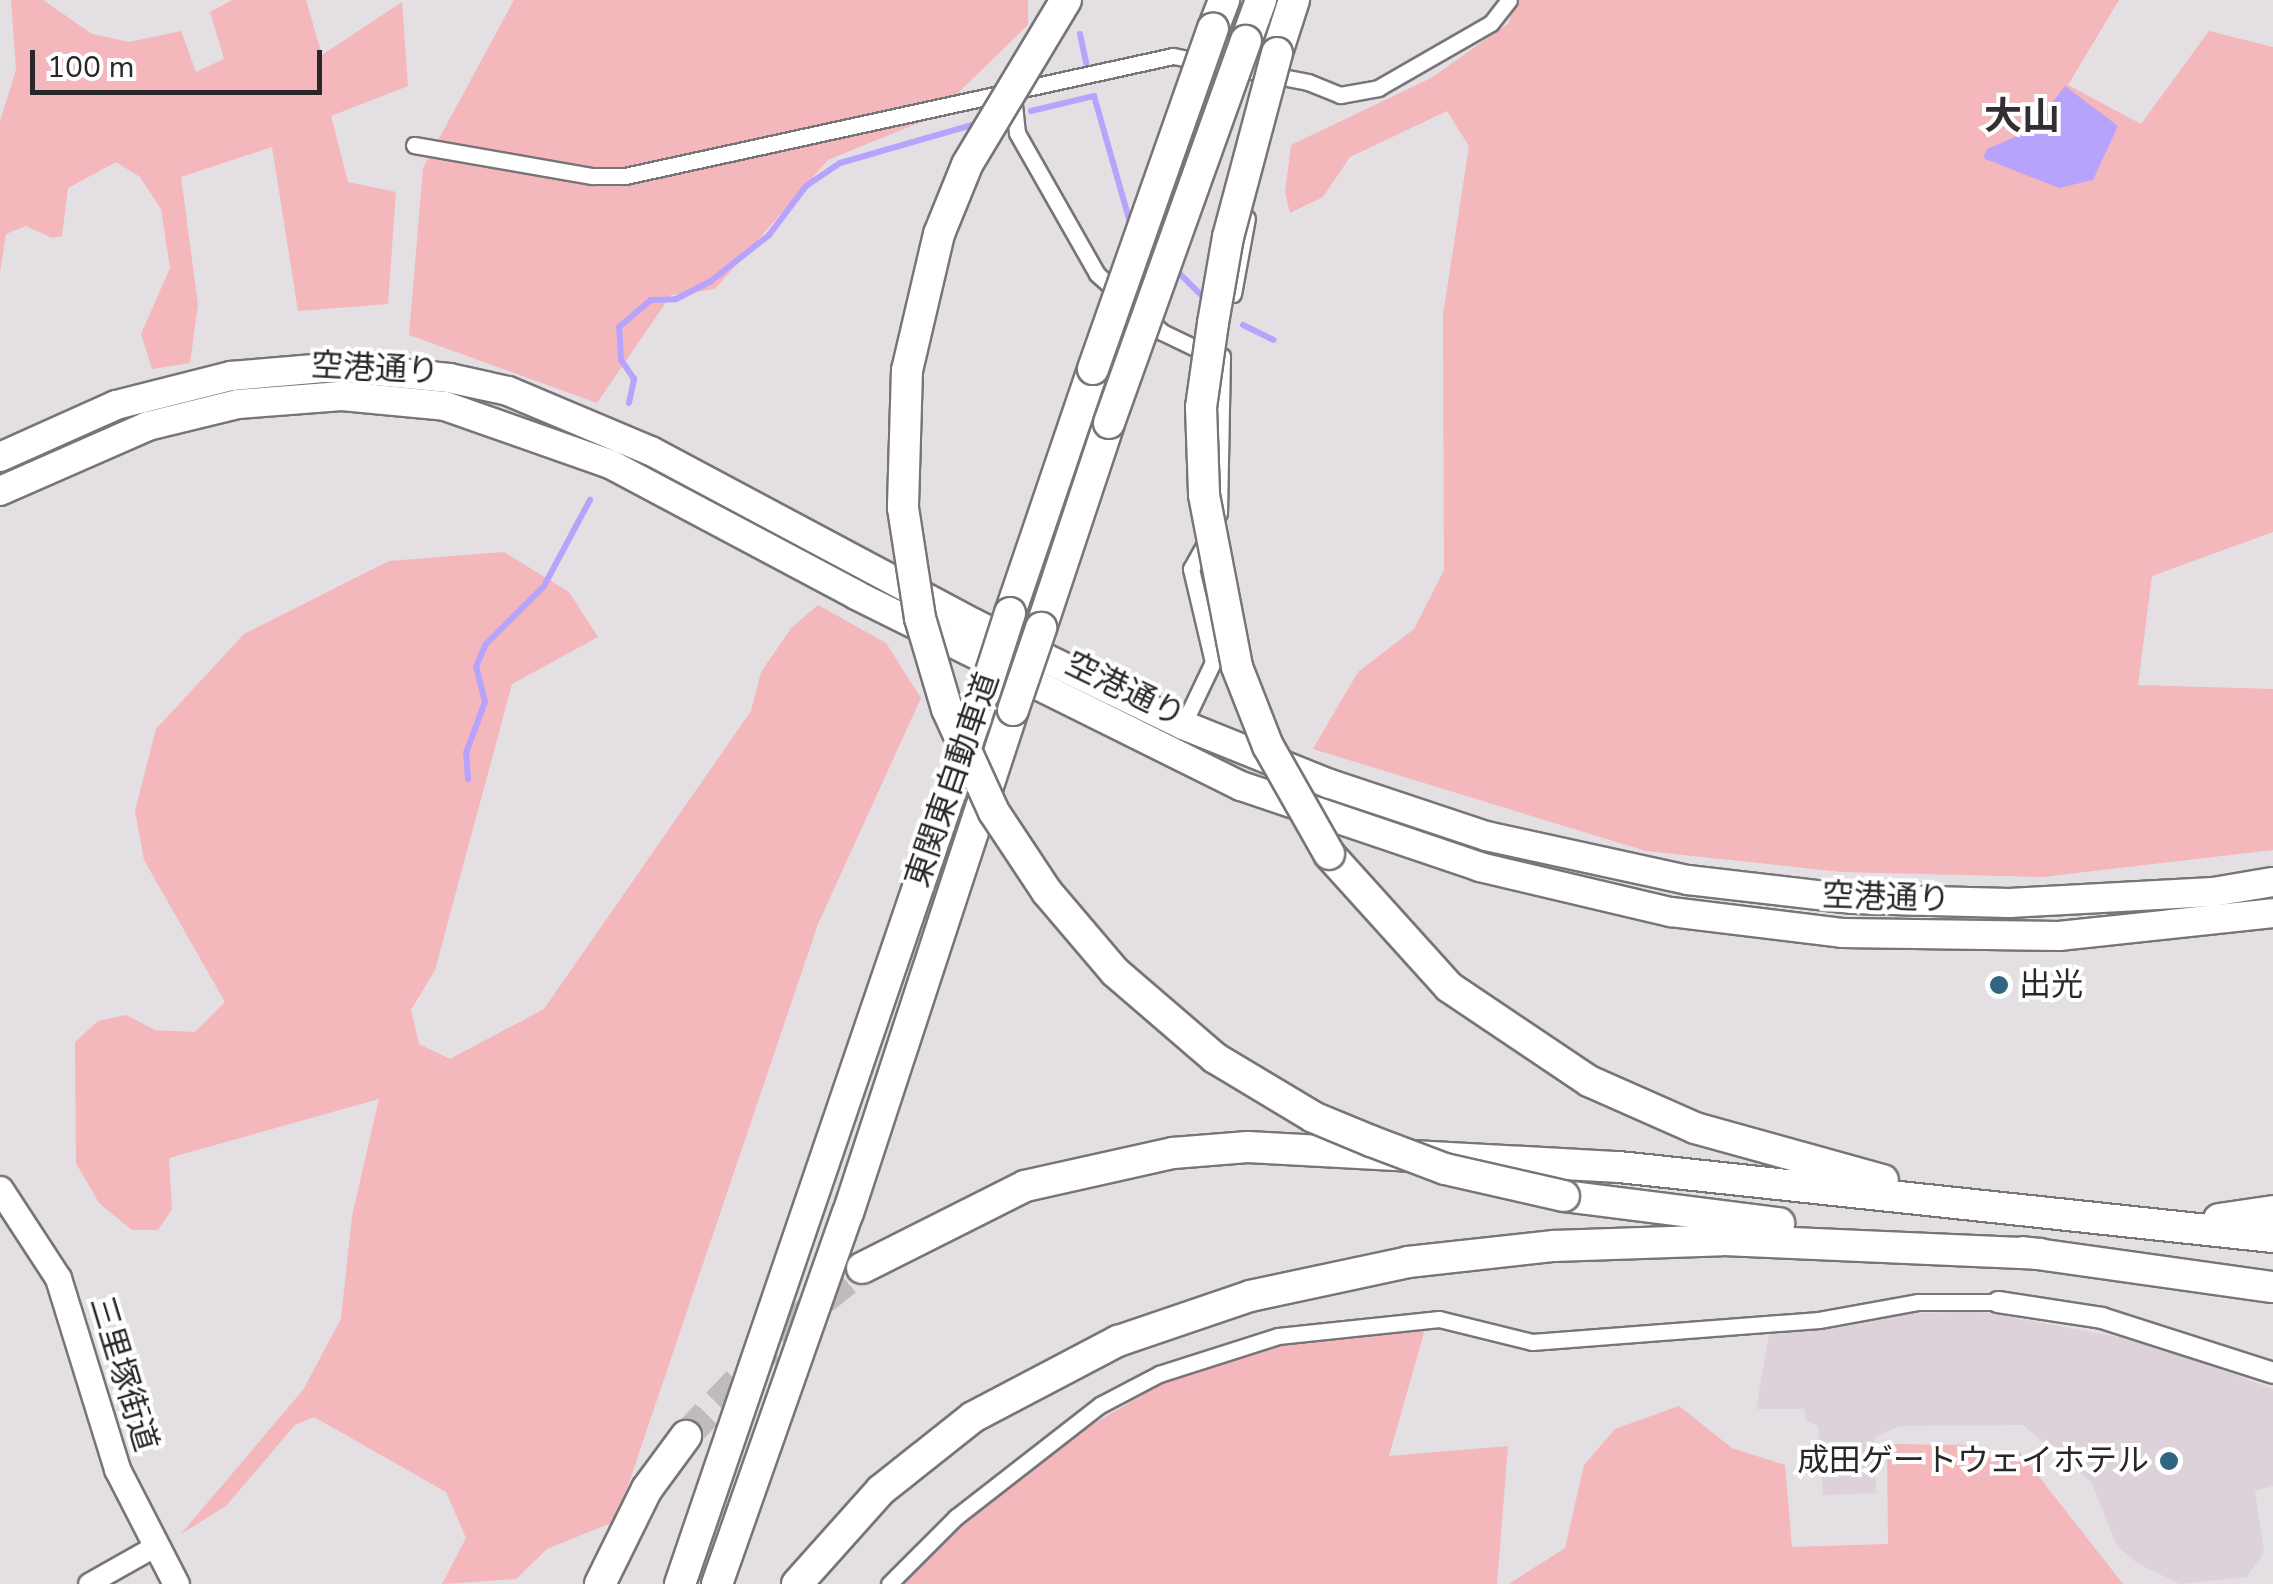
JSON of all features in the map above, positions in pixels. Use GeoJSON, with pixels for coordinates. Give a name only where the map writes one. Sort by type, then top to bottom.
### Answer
{"type":"FeatureCollection","features":[{"type":"Feature","properties":{"kind":"highway"},"geometry":{"type":"LineString","coordinates":[[1066,0],[967,165],[934,250],[907,370],[903,508],[920,618],[948,709],[994,812],[1047,892],[1115,972],[1187,1036],[1313,1117],[1445,1169],[1564,1196],[2040,1254],[2273,1287]]}},
{"type":"Feature","properties":{"kind":"highway","name":"東関東自動車道"},"geometry":{"type":"LineString","coordinates":[[680,1584],[1093,369],[1224,0]]}},
{"type":"Feature","properties":{"kind":"highway","name":"東関東自動車道"},"geometry":{"type":"LineString","coordinates":[[717,1584],[848,1213],[1109,423],[1262,0]]}},
{"type":"Feature","properties":{"kind":"highway"},"geometry":{"type":"LineString","coordinates":[[1294,0],[1216,306],[1201,407],[1204,495],[1237,667],[1268,746],[1329,854],[1450,986],[1589,1082],[1754,1148],[2008,1208]]}},
{"type":"Feature","properties":{"kind":"highway","name":"空港通り"},"geometry":{"type":"LineString","coordinates":[[0,457],[116,405],[231,376],[336,367],[449,378],[508,392],[651,451],[960,616],[1183,725],[1330,784],[1486,836],[1739,887],[1956,904],[2213,892],[2273,882]]}},
{"type":"Feature","properties":{"kind":"highway","name":"空港通り"},"geometry":{"type":"LineString","coordinates":[[0,491],[148,426],[238,404],[342,396],[444,406],[610,464],[856,595],[1241,786],[1480,867],[1671,912],[1842,933],[2060,936],[2273,913]]}},
{"type":"Feature","properties":{"kind":"highway"},"geometry":{"type":"LineString","coordinates":[[862,1268],[1025,1186],[1136,1159],[1248,1147],[1619,1167],[2273,1237]]}},
{"type":"Feature","properties":{"kind":"highway"},"geometry":{"type":"LineString","coordinates":[[2121,1222],[2192,1222],[2273,1211]]}},
{"type":"Feature","properties":{"kind":"highway"},"geometry":{"type":"LineString","coordinates":[[797,1584],[881,1490],[972,1418],[1118,1340],[1250,1296],[1408,1262],[1554,1246],[1722,1240],[2040,1254]]}},
{"type":"Feature","properties":{"kind":"highway"},"geometry":{"type":"LineString","coordinates":[[2174,1272],[2273,1299]]}},
{"type":"Feature","properties":{"kind":"highway"},"geometry":{"type":"LineString","coordinates":[[600,1584],[647,1489],[686,1436]]}},
{"type":"Feature","properties":{"kind":"main road","name":"三里塚街道"},"geometry":{"type":"LineString","coordinates":[[0,1189],[58,1278],[117,1469],[153,1548],[176,1584]]}},
{"type":"Feature","properties":{"kind":"street"},"geometry":{"type":"LineString","coordinates":[[414,145],[592,176],[626,176],[1173,56],[1280,66],[1340,95],[1378,88],[1491,23],[1509,0]]}},
{"type":"Feature","properties":{"kind":"street"},"geometry":{"type":"LineString","coordinates":[[1183,725],[1213,662],[1191,569],[1219,518],[1221,360],[1250,200],[1280,66]]}},
{"type":"Feature","properties":{"kind":"street"},"geometry":{"type":"LineString","coordinates":[[1013,94],[1017,132],[1097,274],[1162,332],[1221,360]]}},
{"type":"Feature","properties":{"kind":"street"},"geometry":{"type":"LineString","coordinates":[[890,1584],[956,1517],[1100,1405],[1159,1374],[1278,1336],[1439,1320],[1532,1342],[1819,1320],[1918,1302],[1998,1302],[2102,1318],[2273,1373]]}},
{"type":"Feature","properties":{"kind":"street"},"geometry":{"type":"LineString","coordinates":[[89,1584],[153,1548]]}},
{"type":"Feature","properties":{"kind":"shaded area"},"geometry":{"type":"Polygon","coordinates":[[[11,0],[43,0],[92,34],[129,42],[181,31],[196,72],[224,59],[210,12],[232,0],[306,0],[322,55],[402,2],[408,86],[331,116],[348,182],[396,192],[388,304],[298,311],[272,147],[181,177],[198,305],[190,363],[152,369],[141,334],[170,268],[161,209],[140,177],[116,162],[68,188],[62,236],[52,238],[26,226],[6,234],[0,272],[0,121],[16,70],[11,0]]]}},
{"type":"Feature","properties":{"kind":"shaded area"},"geometry":{"type":"Polygon","coordinates":[[[514,0],[1028,0],[1028,25],[933,117],[828,160],[715,289],[671,295],[597,403],[409,335],[423,168],[514,0]]]}},
{"type":"Feature","properties":{"kind":"shaded area"},"geometry":{"type":"Polygon","coordinates":[[[1515,0],[2119,0],[2068,85],[2141,124],[2209,31],[2273,47],[2273,532],[2152,576],[2138,685],[2273,689],[2273,850],[2042,877],[1842,872],[1646,851],[1313,749],[1358,672],[1414,629],[1444,570],[1443,315],[1469,146],[1447,111],[1350,157],[1323,197],[1290,213],[1285,192],[1291,145],[1431,78],[1509,23],[1515,0]]]}},
{"type":"Feature","properties":{"kind":"shaded area"},"geometry":{"type":"Polygon","coordinates":[[[2065,86],[2118,126],[2093,180],[2059,188],[1983,158],[1987,149],[2031,130],[2065,86]]]}},
{"type":"Feature","properties":{"kind":"shaded area"},"geometry":{"type":"Polygon","coordinates":[[[504,552],[569,592],[598,637],[512,684],[435,970],[411,1010],[419,1044],[450,1059],[544,1009],[751,711],[761,672],[792,627],[818,605],[886,643],[921,698],[818,924],[616,1521],[547,1549],[516,1579],[442,1584],[466,1538],[446,1492],[314,1417],[295,1425],[226,1506],[181,1534],[303,1390],[341,1319],[352,1216],[379,1099],[169,1158],[172,1209],[158,1230],[132,1230],[99,1203],[76,1163],[75,1042],[98,1021],[126,1015],[155,1030],[195,1032],[225,1002],[144,860],[135,811],[156,729],[244,634],[389,561],[504,552]]]}},
{"type":"Feature","properties":{"kind":"shaded area","name":"成田ゲートウェイホテル"},"geometry":{"type":"Polygon","coordinates":[[[1976,1311],[2147,1342],[2273,1389],[2273,1486],[2255,1491],[2264,1552],[2247,1577],[2180,1584],[2137,1563],[2117,1546],[2092,1483],[2023,1425],[1899,1426],[1874,1438],[1876,1493],[1823,1495],[1818,1426],[1806,1421],[1804,1409],[1756,1409],[1769,1334],[1852,1325],[1876,1315],[1976,1311]]]}},
{"type":"Feature","properties":{"kind":"shaded area"},"geometry":{"type":"Polygon","coordinates":[[[1425,1329],[1389,1456],[1508,1446],[1497,1584],[901,1584],[946,1535],[1051,1449],[1178,1374],[1285,1342],[1425,1329]]]}},
{"type":"Feature","properties":{"kind":"shaded area"},"geometry":{"type":"Polygon","coordinates":[[[1679,1406],[1732,1448],[1785,1465],[1792,1547],[1888,1544],[1887,1444],[1965,1445],[1985,1459],[2018,1450],[2123,1584],[1509,1584],[1565,1548],[1584,1465],[1615,1429],[1679,1406]]]}},
{"type":"Feature","properties":{"kind":"waterway"},"geometry":{"type":"LineString","coordinates":[[1080,34],[1086,63]]}},
{"type":"Feature","properties":{"kind":"waterway"},"geometry":{"type":"LineString","coordinates":[[1031,111],[1094,96],[1131,226]]}},
{"type":"Feature","properties":{"kind":"waterway"},"geometry":{"type":"LineString","coordinates":[[629,403],[634,379],[621,360],[619,327],[651,300],[676,299],[711,281],[769,235],[806,186],[840,163],[979,123]]}},
{"type":"Feature","properties":{"kind":"waterway"},"geometry":{"type":"LineString","coordinates":[[1176,270],[1206,300]]}},
{"type":"Feature","properties":{"kind":"waterway"},"geometry":{"type":"LineString","coordinates":[[1243,325],[1274,340]]}},
{"type":"Feature","properties":{"kind":"waterway"},"geometry":{"type":"LineString","coordinates":[[468,779],[466,753],[485,702],[476,667],[486,644],[544,586],[590,500]]}},
{"type":"Feature","properties":{"kind":"tunnel"},"geometry":{"type":"LineString","coordinates":[[686,1436],[788,1328],[862,1268]]}},
{"type":"Feature","properties":{"kind":"place","name":"出光"},"geometry":{"type":"Point","coordinates":[1999,985]}},
{"type":"Feature","properties":{"kind":"place","name":"成田ゲートウェイホテル"},"geometry":{"type":"Point","coordinates":[2169,1461]}},
{"type":"Feature","properties":{"kind":"district","name":"大山"},"geometry":{"type":"Point","coordinates":[2022,117]}}]}
